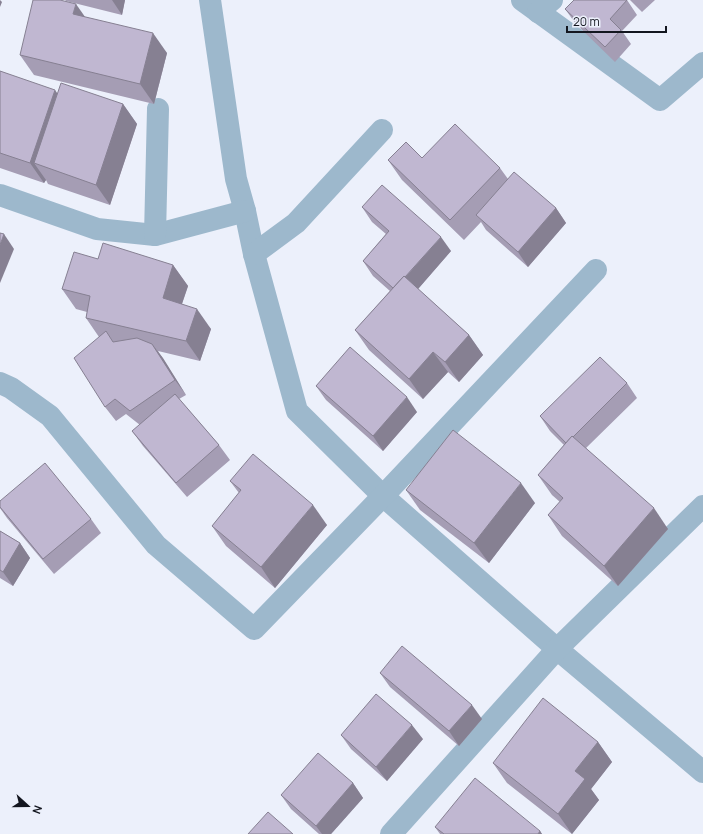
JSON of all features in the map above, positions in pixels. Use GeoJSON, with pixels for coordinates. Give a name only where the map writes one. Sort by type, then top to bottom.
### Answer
{"type":"FeatureCollection","features":[{"type":"Feature","properties":{"kind":"street"},"geometry":{"type":"LineString","coordinates":[[210,0],[236,179],[245,211],[254,254],[297,411],[383,496],[557,649],[703,772]]}},
{"type":"Feature","properties":{"kind":"street"},"geometry":{"type":"LineString","coordinates":[[537,4],[660,100],[703,63]]}},
{"type":"Feature","properties":{"kind":"street"},"geometry":{"type":"LineString","coordinates":[[155,235],[158,109]]}},
{"type":"Feature","properties":{"kind":"street"},"geometry":{"type":"LineString","coordinates":[[254,254],[296,224],[382,130]]}},
{"type":"Feature","properties":{"kind":"street"},"geometry":{"type":"LineString","coordinates":[[0,195],[97,229],[155,235],[245,211]]}},
{"type":"Feature","properties":{"kind":"street"},"geometry":{"type":"LineString","coordinates":[[0,383],[11,388],[50,416],[156,545],[254,629],[383,496],[596,270]]}},
{"type":"Feature","properties":{"kind":"street"},"geometry":{"type":"LineString","coordinates":[[391,834],[557,649],[703,506]]}},
{"type":"Feature","properties":{"kind":"building"},"geometry":{"type":"Polygon","coordinates":[[[33,0],[60,0],[76,4],[73,14],[153,33],[140,84],[20,55],[33,0]]]}},
{"type":"Feature","properties":{"kind":"building"},"geometry":{"type":"Polygon","coordinates":[[[574,0],[627,0],[610,19],[621,30],[605,47],[565,9],[574,0]]]}},
{"type":"Feature","properties":{"kind":"building"},"geometry":{"type":"Polygon","coordinates":[[[0,71],[55,90],[30,163],[0,153],[0,71]]]}},
{"type":"Feature","properties":{"kind":"building"},"geometry":{"type":"Polygon","coordinates":[[[61,83],[123,104],[96,185],[34,163],[61,83]]]}},
{"type":"Feature","properties":{"kind":"building"},"geometry":{"type":"Polygon","coordinates":[[[455,124],[500,168],[450,220],[388,160],[406,142],[422,158],[455,124]]]}},
{"type":"Feature","properties":{"kind":"building"},"geometry":{"type":"Polygon","coordinates":[[[514,172],[556,208],[518,252],[476,215],[514,172]]]}},
{"type":"Feature","properties":{"kind":"building"},"geometry":{"type":"Polygon","coordinates":[[[382,185],[441,237],[393,288],[363,261],[389,231],[362,207],[382,185]]]}},
{"type":"Feature","properties":{"kind":"building"},"geometry":{"type":"Polygon","coordinates":[[[0,233],[4,234],[0,245],[0,233]]]}},
{"type":"Feature","properties":{"kind":"building"},"geometry":{"type":"Polygon","coordinates":[[[103,243],[173,265],[163,298],[197,309],[186,341],[86,318],[90,296],[62,289],[74,252],[98,259],[103,243]]]}},
{"type":"Feature","properties":{"kind":"building"},"geometry":{"type":"Polygon","coordinates":[[[404,276],[469,335],[445,362],[433,352],[409,379],[355,330],[404,276]]]}},
{"type":"Feature","properties":{"kind":"building"},"geometry":{"type":"Polygon","coordinates":[[[106,331],[113,342],[137,338],[152,344],[175,380],[130,411],[115,399],[105,407],[74,358],[106,331]]]}},
{"type":"Feature","properties":{"kind":"building"},"geometry":{"type":"Polygon","coordinates":[[[350,347],[407,397],[373,436],[316,386],[350,347]]]}},
{"type":"Feature","properties":{"kind":"building"},"geometry":{"type":"Polygon","coordinates":[[[600,357],[627,383],[566,443],[540,416],[600,357]]]}},
{"type":"Feature","properties":{"kind":"building"},"geometry":{"type":"Polygon","coordinates":[[[175,394],[219,445],[176,483],[132,431],[175,394]]]}},
{"type":"Feature","properties":{"kind":"building"},"geometry":{"type":"Polygon","coordinates":[[[453,430],[521,483],[474,543],[406,490],[453,430]]]}},
{"type":"Feature","properties":{"kind":"building"},"geometry":{"type":"Polygon","coordinates":[[[572,436],[654,508],[604,566],[548,515],[563,498],[538,475],[572,436]]]}},
{"type":"Feature","properties":{"kind":"building"},"geometry":{"type":"Polygon","coordinates":[[[253,454],[313,505],[261,567],[212,526],[241,490],[230,481],[253,454]]]}},
{"type":"Feature","properties":{"kind":"building"},"geometry":{"type":"Polygon","coordinates":[[[45,463],[91,519],[43,559],[0,507],[0,501],[45,463]]]}},
{"type":"Feature","properties":{"kind":"building"},"geometry":{"type":"Polygon","coordinates":[[[0,531],[20,543],[3,572],[0,570],[0,531]]]}},
{"type":"Feature","properties":{"kind":"building"},"geometry":{"type":"Polygon","coordinates":[[[402,646],[472,705],[449,731],[380,673],[402,646]]]}},
{"type":"Feature","properties":{"kind":"building"},"geometry":{"type":"Polygon","coordinates":[[[376,694],[412,725],[376,767],[341,735],[376,694]]]}},
{"type":"Feature","properties":{"kind":"building"},"geometry":{"type":"Polygon","coordinates":[[[543,698],[598,742],[575,771],[585,779],[558,814],[493,763],[543,698]]]}},
{"type":"Feature","properties":{"kind":"building"},"geometry":{"type":"Polygon","coordinates":[[[318,753],[353,783],[316,826],[281,795],[318,753]]]}},
{"type":"Feature","properties":{"kind":"building"},"geometry":{"type":"Polygon","coordinates":[[[475,778],[540,831],[538,834],[444,834],[435,827],[475,778]]]}},
{"type":"Feature","properties":{"kind":"building"},"geometry":{"type":"Polygon","coordinates":[[[268,812],[293,834],[248,834],[268,812]]]}}]}
